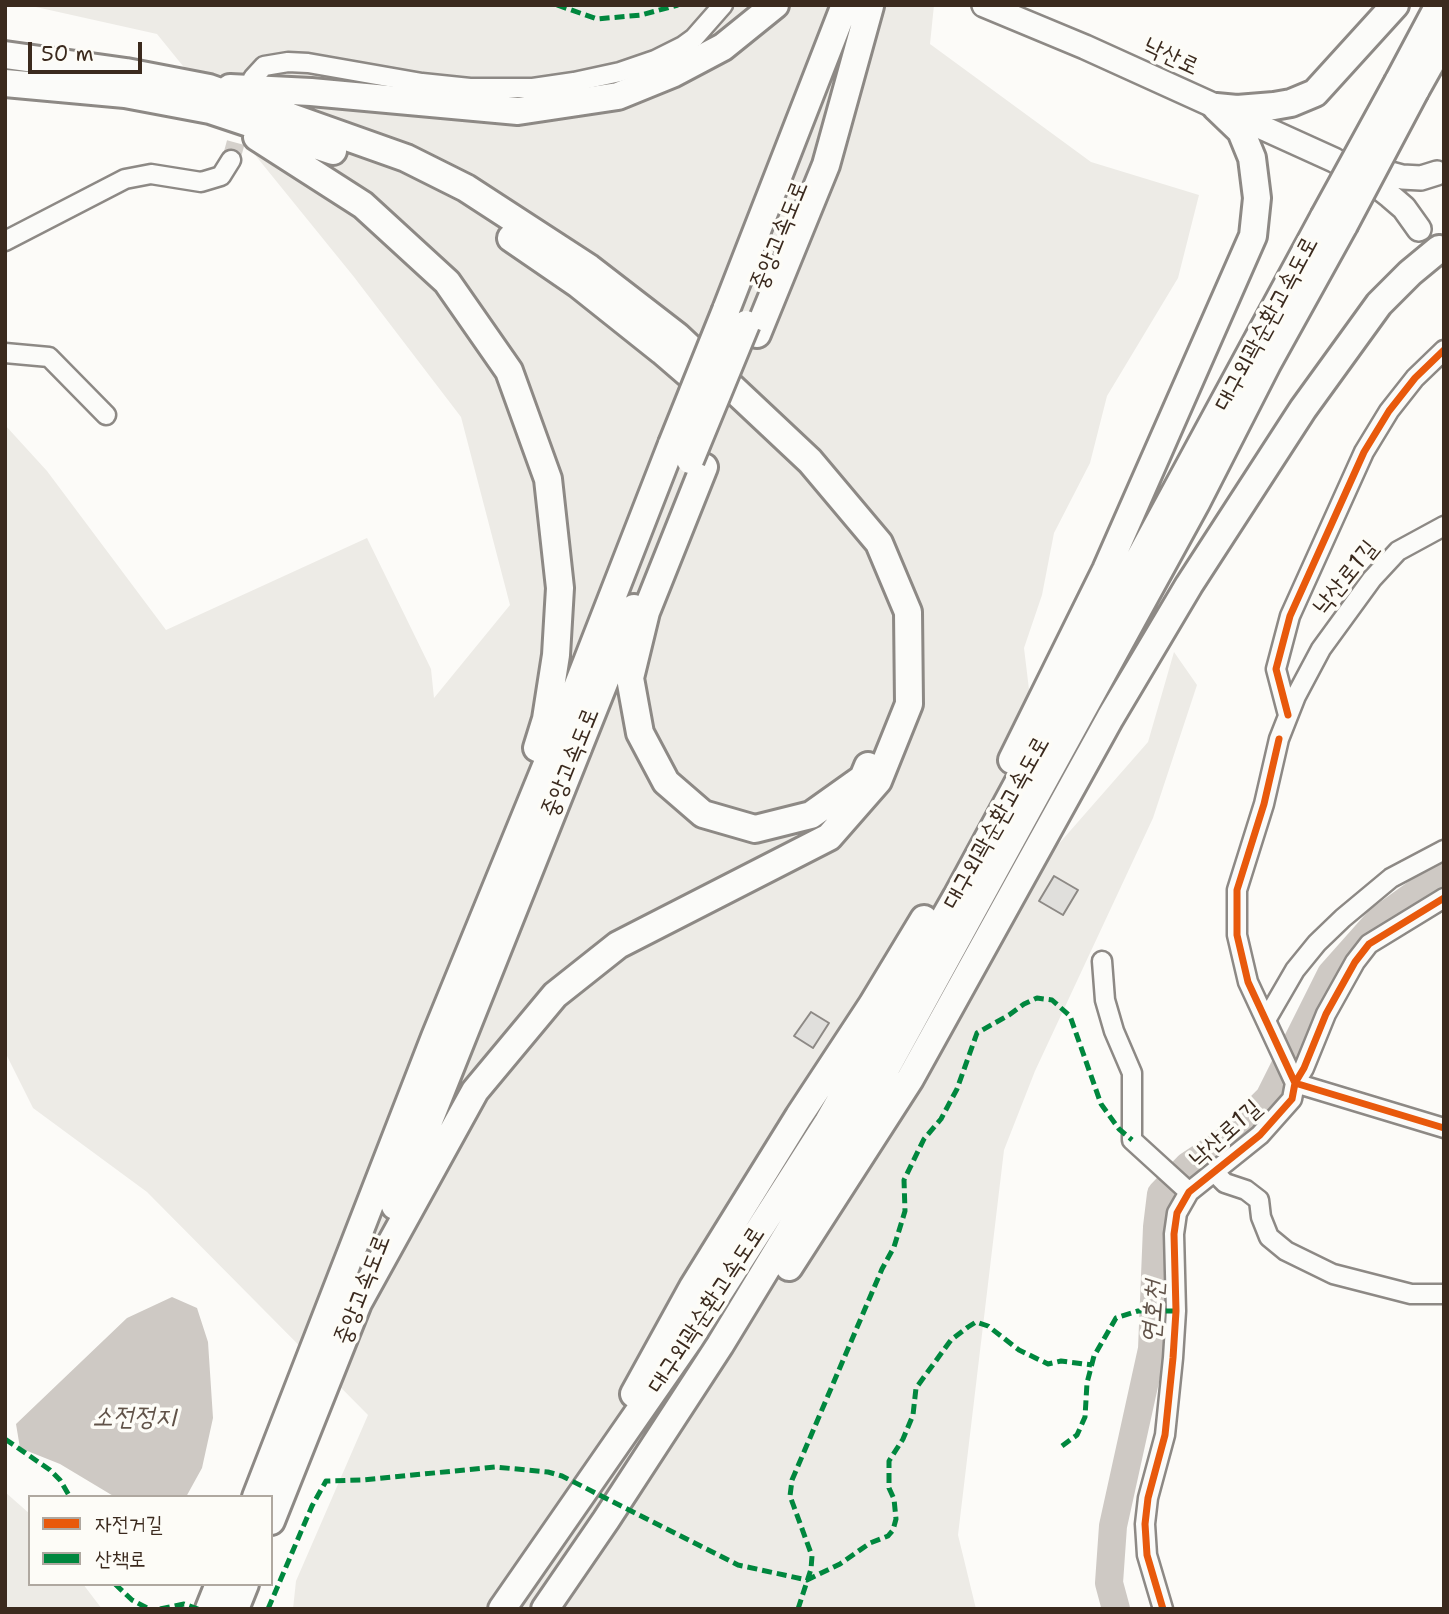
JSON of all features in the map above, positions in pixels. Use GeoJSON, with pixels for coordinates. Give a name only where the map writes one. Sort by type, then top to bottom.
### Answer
{"type":"FeatureCollection","features":[{"type":"Feature","properties":{"kind":"highway"},"geometry":{"type":"LineString","coordinates":[[5,83],[209,99],[272,89],[518,111],[618,96],[672,74],[723,47],[775,5]]}},
{"type":"Feature","properties":{"kind":"highway"},"geometry":{"type":"LineString","coordinates":[[1216,107],[1237,109],[1274,106],[1291,103],[1315,93],[1395,5]]}},
{"type":"Feature","properties":{"kind":"highway","name":"대구외곽순환고속도로"},"geometry":{"type":"LineString","coordinates":[[502,1609],[690,1338],[828,1122],[1334,221],[1406,86],[1439,5]]}},
{"type":"Feature","properties":{"kind":"highway","name":"중앙고속도로"},"geometry":{"type":"LineString","coordinates":[[273,1516],[632,611],[862,6]]}},
{"type":"Feature","properties":{"kind":"highway","name":"대구외곽순환고속도로"},"geometry":{"type":"LineString","coordinates":[[1406,86],[1444,39]]}},
{"type":"Feature","properties":{"kind":"highway"},"geometry":{"type":"LineString","coordinates":[[5,55],[127,72],[406,158],[466,188],[589,268],[677,336],[810,461],[879,543],[908,612],[909,704],[878,781],[829,837],[618,945],[555,995],[475,1091],[358,1303]]}},
{"type":"Feature","properties":{"kind":"highway"},"geometry":{"type":"LineString","coordinates":[[209,99],[397,172],[476,214],[578,285],[682,368],[804,475],[868,556],[891,615],[895,704],[863,778],[811,815],[755,829],[703,814],[666,782],[640,733],[630,678],[689,457]]}},
{"type":"Feature","properties":{"kind":"highway"},"geometry":{"type":"LineString","coordinates":[[209,99],[288,156],[363,205],[447,282],[509,371],[548,479],[560,588],[556,655],[546,719],[487,911]]}},
{"type":"Feature","properties":{"kind":"highway"},"geometry":{"type":"LineString","coordinates":[[569,1514],[576,1495],[603,1454],[693,1287],[799,1116],[872,1005],[947,881],[1016,751],[1106,570],[1253,236],[1257,198],[1252,158],[1241,131],[1216,107]]}},
{"type":"Feature","properties":{"kind":"highway","name":"대구외곽순환고속도로"},"geometry":{"type":"LineString","coordinates":[[545,1609],[720,1345],[859,1117],[914,1021],[1130,619],[1196,503],[1267,364],[1334,221]]}},
{"type":"Feature","properties":{"kind":"highway"},"geometry":{"type":"LineString","coordinates":[[566,1577],[575,1572],[592,1553],[635,1495],[873,1138],[910,1079],[1146,656],[1303,409],[1379,304],[1410,273],[1442,249]]}},
{"type":"Feature","properties":{"kind":"highway","name":"중앙고속도로"},"geometry":{"type":"LineString","coordinates":[[257,1495],[435,1037],[487,911],[689,457]]}},
{"type":"Feature","properties":{"kind":"highway"},"geometry":{"type":"LineString","coordinates":[[209,1609],[218,1586]]}},
{"type":"Feature","properties":{"kind":"highway"},"geometry":{"type":"LineString","coordinates":[[235,1609],[244,1586]]}},
{"type":"Feature","properties":{"kind":"main road","name":"낙산로"},"geometry":{"type":"LineString","coordinates":[[984,5],[1012,11],[1334,160]]}},
{"type":"Feature","properties":{"kind":"main road"},"geometry":{"type":"LineString","coordinates":[[1334,160],[1377,168],[1402,177],[1421,178],[1441,172]]}},
{"type":"Feature","properties":{"kind":"main road"},"geometry":{"type":"LineString","coordinates":[[1334,160],[1371,181],[1390,196],[1404,208],[1424,239],[1433,247],[1442,249]]}},
{"type":"Feature","properties":{"kind":"main road"},"geometry":{"type":"LineString","coordinates":[[1419,229],[1415,211],[1418,196],[1426,183],[1441,172]]}},
{"type":"Feature","properties":{"kind":"street"},"geometry":{"type":"LineString","coordinates":[[253,78],[264,66],[288,62],[470,88],[533,88],[574,82],[620,72],[655,60],[683,46],[694,38],[723,5]]}},
{"type":"Feature","properties":{"kind":"street"},"geometry":{"type":"LineString","coordinates":[[5,241],[125,179],[151,174],[201,182],[222,176],[231,160]]}},
{"type":"Feature","properties":{"kind":"street"},"geometry":{"type":"LineString","coordinates":[[1289,715],[1276,669],[1290,616],[1364,452],[1389,411],[1415,378],[1444,350]]}},
{"type":"Feature","properties":{"kind":"street"},"geometry":{"type":"LineString","coordinates":[[5,353],[49,357],[106,415]]}},
{"type":"Feature","properties":{"kind":"street","name":"낙산로1길"},"geometry":{"type":"LineString","coordinates":[[1163,1609],[1147,1555],[1145,1524],[1147,1498],[1165,1435],[1172,1371],[1176,1311],[1174,1234],[1177,1213],[1186,1189],[1215,1173],[1268,1126],[1292,1099],[1295,1083],[1248,982],[1237,935],[1237,890],[1264,804],[1279,739],[1296,696],[1321,649],[1372,579],[1398,551],[1444,526]]}},
{"type":"Feature","properties":{"kind":"street"},"geometry":{"type":"LineString","coordinates":[[1266,1020],[1295,970],[1317,943],[1343,918],[1391,878],[1444,850]]}},
{"type":"Feature","properties":{"kind":"street"},"geometry":{"type":"LineString","coordinates":[[1444,898],[1369,944],[1335,997],[1295,1083],[1444,1128]]}},
{"type":"Feature","properties":{"kind":"street"},"geometry":{"type":"LineString","coordinates":[[1102,961],[1105,1000],[1114,1031],[1132,1073],[1132,1140],[1186,1189]]}},
{"type":"Feature","properties":{"kind":"street"},"geometry":{"type":"LineString","coordinates":[[1215,1173],[1225,1183],[1246,1191],[1259,1200],[1261,1217],[1269,1237],[1286,1251],[1334,1274],[1411,1294],[1444,1294]]}},
{"type":"Feature","properties":{"kind":"shaded area"},"geometry":{"type":"Polygon","coordinates":[[[27,5],[934,5],[930,44],[1091,162],[1199,195],[1178,278],[1107,396],[1090,463],[1054,533],[1042,595],[1024,648],[1049,855],[1148,742],[1174,652],[1197,685],[1153,818],[1035,1071],[1004,1150],[958,1535],[976,1609],[293,1609],[296,1581],[368,1415],[147,1192],[33,1108],[5,1052],[5,425],[47,471],[166,630],[367,538],[431,669],[434,698],[510,605],[461,417],[354,277],[157,34],[27,5]]]}},
{"type":"Feature","properties":{"kind":"shaded area"},"geometry":{"type":"Polygon","coordinates":[[[5,1492],[28,1512],[28,1586],[85,1586],[102,1609],[5,1609],[5,1492]]]}},
{"type":"Feature","properties":{"kind":"water","name":"소전정지"},"geometry":{"type":"Polygon","coordinates":[[[172,1297],[197,1308],[208,1342],[213,1418],[202,1468],[187,1495],[112,1495],[60,1464],[20,1448],[16,1424],[127,1318],[172,1297]]]}},
{"type":"Feature","properties":{"kind":"building"},"geometry":{"type":"Polygon","coordinates":[[[1054,876],[1078,890],[1063,915],[1039,901],[1054,876]]]}},
{"type":"Feature","properties":{"kind":"building"},"geometry":{"type":"Polygon","coordinates":[[[811,1012],[829,1023],[813,1048],[794,1036],[811,1012]]]}},
{"type":"Feature","properties":{"kind":"waterway","name":"연호천"},"geometry":{"type":"LineString","coordinates":[[1116,1609],[1109,1583],[1113,1526],[1152,1349],[1161,1194],[1188,1166],[1227,1140],[1269,1098],[1331,974],[1379,920],[1444,873]]}},
{"type":"Feature","properties":{"kind":"tunnel"},"geometry":{"type":"LineString","coordinates":[[231,160],[244,112]]}},
{"type":"Feature","properties":{"kind":"marked path"},"geometry":{"type":"LineString","coordinates":[[557,5],[597,19],[641,15],[678,5]]}},
{"type":"Feature","properties":{"kind":"marked path"},"geometry":{"type":"LineString","coordinates":[[798,1609],[811,1569],[812,1556],[790,1496],[792,1480],[882,1269],[894,1247],[905,1211],[904,1180],[924,1139],[941,1119],[957,1089],[977,1033],[1037,998],[1052,1000],[1070,1016],[1101,1104],[1119,1129],[1132,1140]]}},
{"type":"Feature","properties":{"kind":"marked path"},"geometry":{"type":"LineString","coordinates":[[1062,1446],[1077,1435],[1085,1417],[1087,1383],[1094,1356],[1116,1318],[1138,1311],[1176,1311]]}},
{"type":"Feature","properties":{"kind":"marked path"},"geometry":{"type":"LineString","coordinates":[[268,1609],[312,1506],[326,1481],[495,1467],[548,1472],[562,1476],[738,1565],[807,1580],[840,1564],[870,1543],[888,1536],[893,1530],[896,1519],[894,1499],[889,1488],[889,1461],[903,1439],[913,1415],[916,1388],[951,1340],[968,1327],[976,1322],[988,1326],[1019,1350],[1048,1364],[1061,1361],[1092,1365]]}},
{"type":"Feature","properties":{"kind":"marked path"},"geometry":{"type":"LineString","coordinates":[[5,1439],[50,1470],[69,1495]]}},
{"type":"Feature","properties":{"kind":"marked path"},"geometry":{"type":"LineString","coordinates":[[117,1586],[132,1600],[149,1609]]}},
{"type":"Feature","properties":{"kind":"marked path"},"geometry":{"type":"LineString","coordinates":[[160,1609],[184,1604],[198,1609]]}},
{"type":"Feature","properties":{"kind":"cycle path"},"geometry":{"type":"LineString","coordinates":[[1288,715],[1276,669],[1290,616],[1364,452],[1389,411],[1415,378],[1444,350]]}},
{"type":"Feature","properties":{"kind":"cycle path"},"geometry":{"type":"LineString","coordinates":[[1163,1609],[1147,1555],[1145,1524],[1148,1498],[1165,1435],[1173,1358],[1176,1311],[1174,1234],[1177,1213],[1189,1192],[1260,1135],[1292,1099],[1295,1083],[1248,982],[1237,935],[1237,890],[1264,804],[1279,739]]}},
{"type":"Feature","properties":{"kind":"cycle path"},"geometry":{"type":"LineString","coordinates":[[1295,1083],[1326,1014],[1355,962],[1369,944],[1444,898]]}},
{"type":"Feature","properties":{"kind":"cycle path"},"geometry":{"type":"LineString","coordinates":[[1295,1083],[1444,1128]]}}]}
